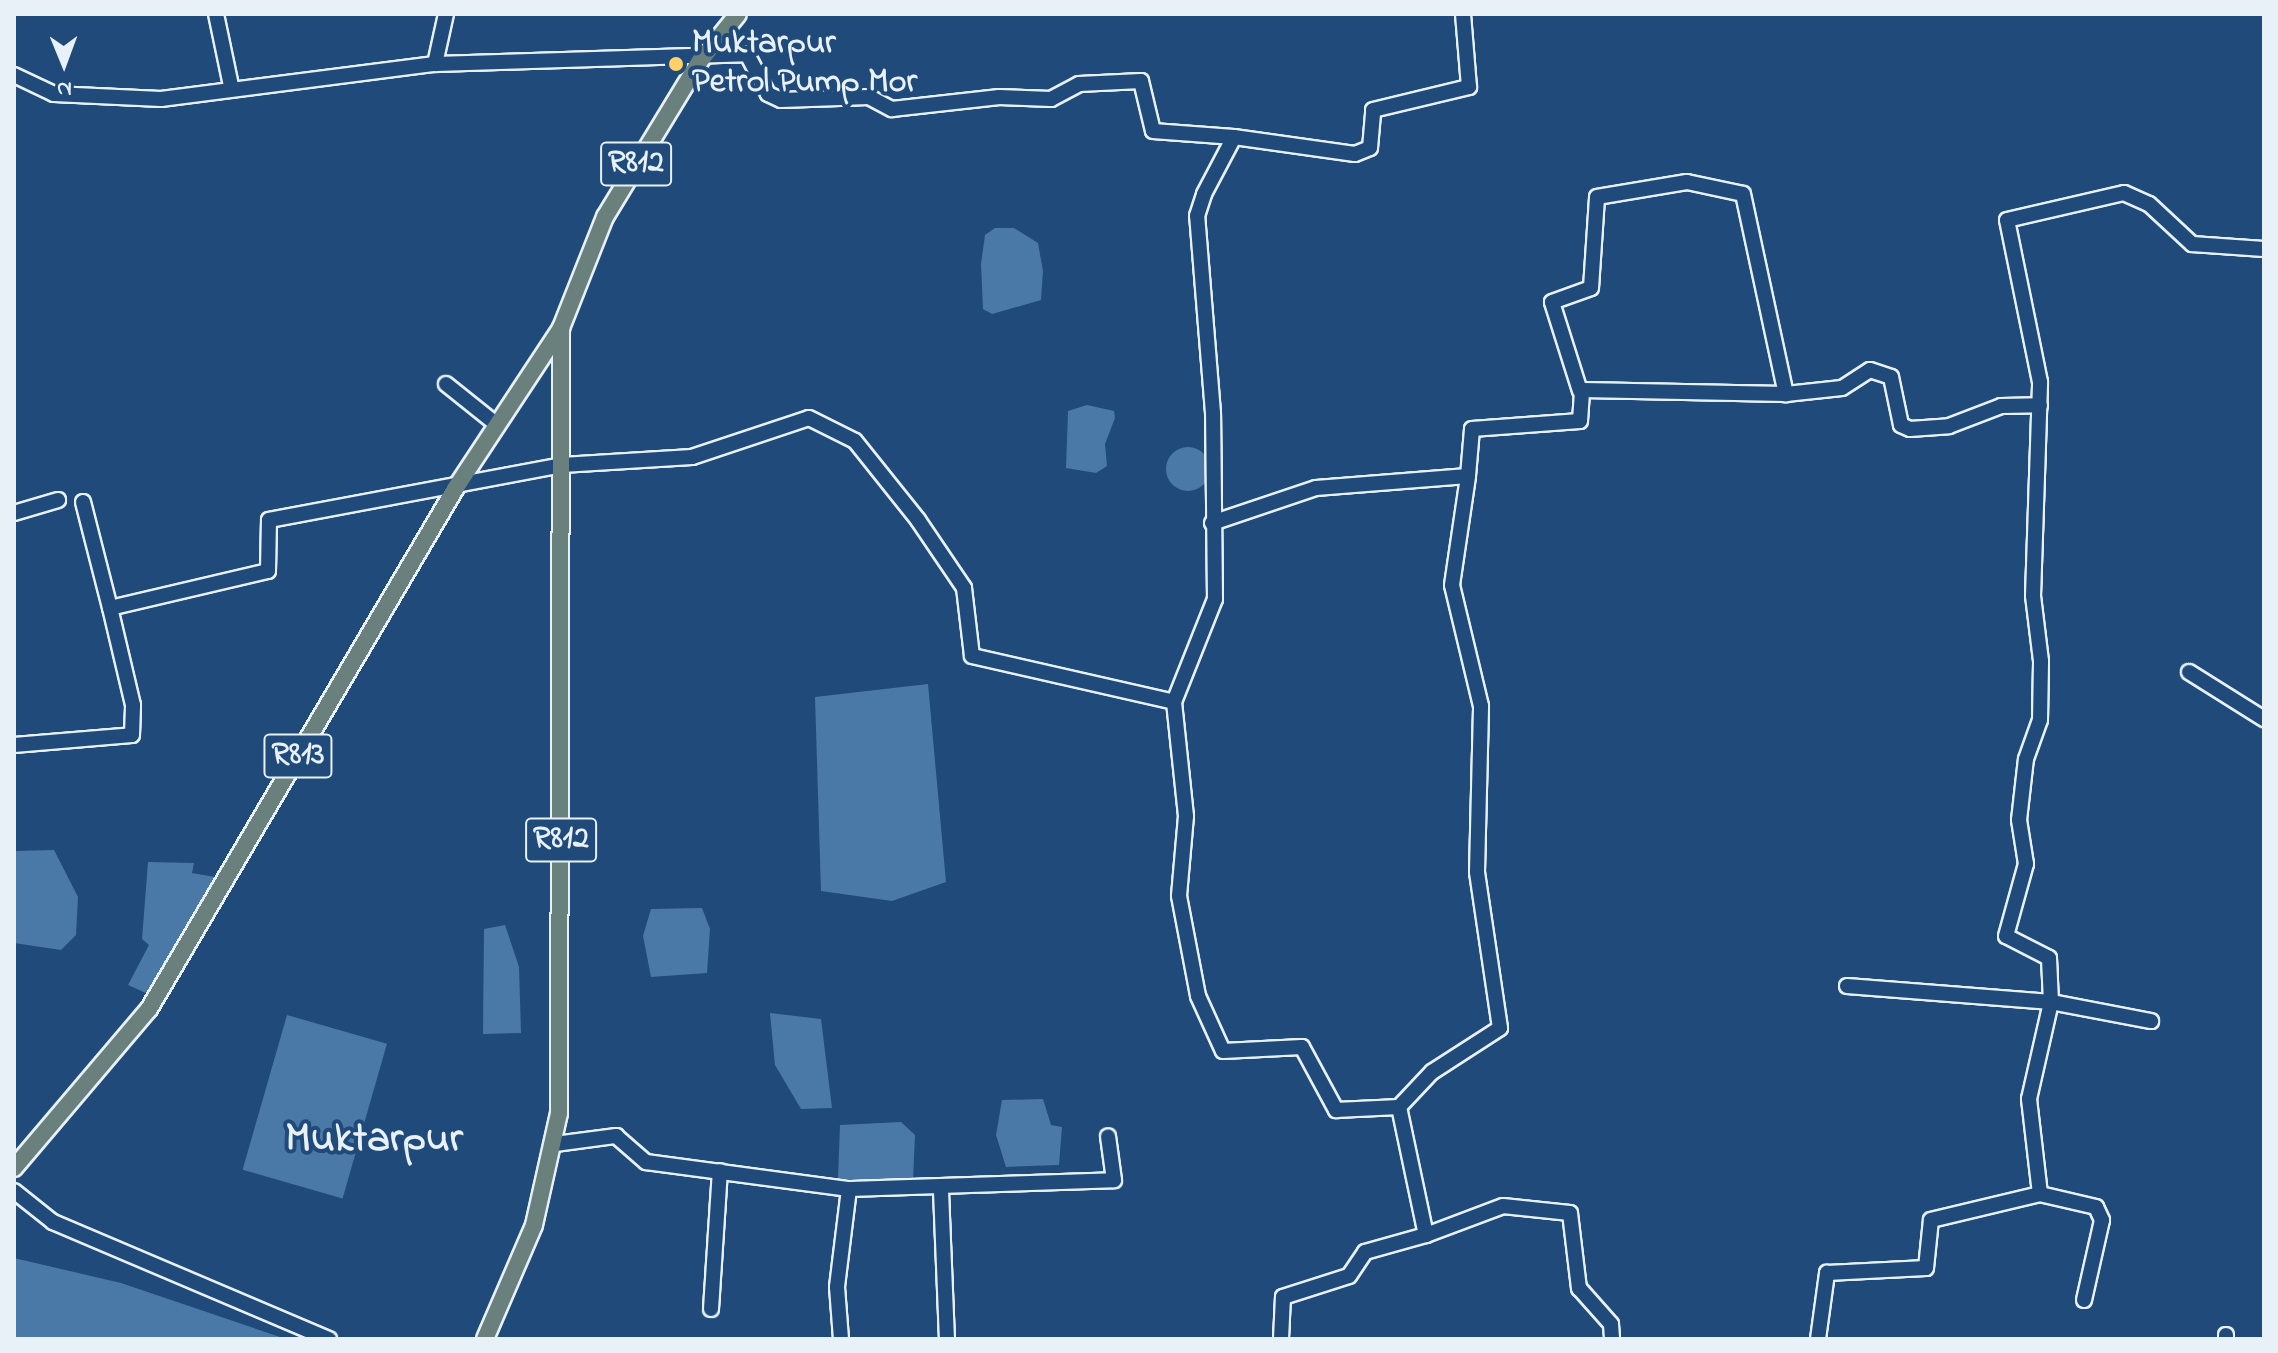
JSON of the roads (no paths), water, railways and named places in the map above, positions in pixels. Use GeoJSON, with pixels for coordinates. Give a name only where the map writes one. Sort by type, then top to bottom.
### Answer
{"type":"FeatureCollection","features":[{"type":"Feature","properties":{"kind":"main road","name":"R812"},"geometry":{"type":"LineString","coordinates":[[485,1339],[522,1257],[555,1144],[561,328],[605,217],[700,61],[738,14]]}},
{"type":"Feature","properties":{"kind":"main road","name":"R813"},"geometry":{"type":"LineString","coordinates":[[14,1168],[149,1009],[455,489],[561,328]]}},
{"type":"Feature","properties":{"kind":"street"},"geometry":{"type":"LineString","coordinates":[[216,14],[231,86]]}},
{"type":"Feature","properties":{"kind":"street"},"geometry":{"type":"LineString","coordinates":[[435,64],[446,14]]}},
{"type":"Feature","properties":{"kind":"street"},"geometry":{"type":"LineString","coordinates":[[14,75],[54,94],[161,99],[231,86],[435,64],[700,61],[747,54],[768,94],[781,100],[869,97],[892,109],[999,97],[1051,99],[1079,84],[1137,80],[1145,85],[1153,131],[1284,140],[1328,155],[1370,148],[1373,110],[1472,83],[1463,14]]}},
{"type":"Feature","properties":{"kind":"street"},"geometry":{"type":"LineString","coordinates":[[1234,137],[1197,216],[1213,413],[1215,599],[1174,702],[1186,816],[1179,896],[1198,996],[1220,1047],[1302,1047],[1336,1110],[1399,1107],[1432,1072],[1500,1028],[1477,872],[1481,706],[1452,585],[1472,429],[1580,421],[1580,391],[1552,302],[1591,288],[1597,197],[1687,182],[1743,194],[1786,394]]}},
{"type":"Feature","properties":{"kind":"street"},"geometry":{"type":"LineString","coordinates":[[2040,1194],[2029,1099],[2051,1002],[2049,958],[2006,929],[2020,904],[2024,774],[2040,720],[2033,596],[2040,405],[2011,214],[2124,193],[2149,204],[2192,244],[2264,249]]}},
{"type":"Feature","properties":{"kind":"street"},"geometry":{"type":"LineString","coordinates":[[1580,391],[1786,394],[1842,388],[1870,370],[1891,377],[1901,425],[1910,429],[1949,426],[2001,406],[2040,405]]}},
{"type":"Feature","properties":{"kind":"street"},"geometry":{"type":"LineString","coordinates":[[446,384],[496,424]]}},
{"type":"Feature","properties":{"kind":"street"},"geometry":{"type":"LineString","coordinates":[[110,608],[271,570],[264,529],[269,520],[455,489],[562,465],[692,457],[809,418],[855,441],[918,520],[964,588],[972,656],[1174,702]]}},
{"type":"Feature","properties":{"kind":"street"},"geometry":{"type":"LineString","coordinates":[[1212,523],[1316,488],[1468,476]]}},
{"type":"Feature","properties":{"kind":"street"},"geometry":{"type":"LineString","coordinates":[[14,513],[58,500]]}},
{"type":"Feature","properties":{"kind":"street"},"geometry":{"type":"LineString","coordinates":[[14,745],[132,735],[133,705],[83,502]]}},
{"type":"Feature","properties":{"kind":"street"},"geometry":{"type":"LineString","coordinates":[[2189,672],[2264,719]]}},
{"type":"Feature","properties":{"kind":"street"},"geometry":{"type":"LineString","coordinates":[[1847,986],[2051,1002],[2151,1021]]}},
{"type":"Feature","properties":{"kind":"street"},"geometry":{"type":"LineString","coordinates":[[1399,1107],[1426,1235]]}},
{"type":"Feature","properties":{"kind":"street"},"geometry":{"type":"LineString","coordinates":[[555,1144],[616,1136],[646,1162],[849,1189],[941,1191],[964,1180],[1114,1180],[1108,1136]]}},
{"type":"Feature","properties":{"kind":"street"},"geometry":{"type":"LineString","coordinates":[[711,1309],[720,1171]]}},
{"type":"Feature","properties":{"kind":"street"},"geometry":{"type":"LineString","coordinates":[[841,1339],[837,1287],[849,1189]]}},
{"type":"Feature","properties":{"kind":"street"},"geometry":{"type":"LineString","coordinates":[[14,1191],[53,1222],[329,1339]]}},
{"type":"Feature","properties":{"kind":"street"},"geometry":{"type":"LineString","coordinates":[[941,1191],[947,1339]]}},
{"type":"Feature","properties":{"kind":"street"},"geometry":{"type":"LineString","coordinates":[[1818,1339],[1827,1273],[1926,1268],[1931,1220],[2040,1194],[2096,1207],[2102,1220],[2084,1300]]}},
{"type":"Feature","properties":{"kind":"street"},"geometry":{"type":"LineString","coordinates":[[1281,1339],[1283,1297],[1349,1276],[1365,1252],[1426,1235],[1503,1206],[1570,1213],[1579,1288],[1611,1324],[1612,1339]]}},
{"type":"Feature","properties":{"kind":"water"},"geometry":{"type":"Polygon","coordinates":[[[995,228],[1014,228],[1038,243],[1043,271],[1041,300],[992,314],[983,309],[981,264],[985,235],[995,228]]]}},
{"type":"Feature","properties":{"kind":"water"},"geometry":{"type":"Polygon","coordinates":[[[1087,405],[1114,411],[1115,418],[1105,444],[1107,466],[1096,473],[1066,468],[1068,411],[1087,405]]]}},
{"type":"Feature","properties":{"kind":"water"},"geometry":{"type":"Polygon","coordinates":[[[1188,447],[1204,453],[1210,469],[1204,485],[1188,491],[1172,485],[1166,469],[1172,453],[1188,447]]]}},
{"type":"Feature","properties":{"kind":"water"},"geometry":{"type":"Polygon","coordinates":[[[928,684],[946,882],[892,901],[821,891],[815,697],[928,684]]]}},
{"type":"Feature","properties":{"kind":"water"},"geometry":{"type":"Polygon","coordinates":[[[54,850],[78,897],[76,935],[61,950],[14,943],[14,851],[54,850]]]}},
{"type":"Feature","properties":{"kind":"water"},"geometry":{"type":"Polygon","coordinates":[[[148,862],[194,863],[192,873],[215,877],[148,994],[128,985],[149,945],[142,939],[148,862]]]}},
{"type":"Feature","properties":{"kind":"water"},"geometry":{"type":"Polygon","coordinates":[[[702,908],[710,929],[707,973],[651,977],[643,936],[651,909],[702,908]]]}},
{"type":"Feature","properties":{"kind":"water"},"geometry":{"type":"Polygon","coordinates":[[[505,925],[519,967],[521,1033],[483,1034],[484,929],[505,925]]]}},
{"type":"Feature","properties":{"kind":"water"},"geometry":{"type":"Polygon","coordinates":[[[770,1013],[821,1019],[832,1108],[801,1109],[775,1065],[770,1013]]]}},
{"type":"Feature","properties":{"kind":"water"},"geometry":{"type":"Polygon","coordinates":[[[287,1015],[387,1044],[343,1198],[243,1170],[287,1015]]]}},
{"type":"Feature","properties":{"kind":"water"},"geometry":{"type":"Polygon","coordinates":[[[1043,1099],[1051,1125],[1062,1127],[1059,1165],[1006,1167],[996,1135],[1002,1100],[1043,1099]]]}},
{"type":"Feature","properties":{"kind":"water"},"geometry":{"type":"Polygon","coordinates":[[[901,1122],[915,1135],[913,1180],[838,1179],[840,1125],[901,1122]]]}},
{"type":"Feature","properties":{"kind":"water"},"geometry":{"type":"Polygon","coordinates":[[[14,1258],[121,1283],[286,1339],[14,1339],[14,1258]]]}},
{"type":"Feature","properties":{"kind":"place","name":"Muktarpur Petrol Pump Mor"},"geometry":{"type":"Point","coordinates":[676,64]}},
{"type":"Feature","properties":{"kind":"district","name":"Muktarpur"},"geometry":{"type":"Point","coordinates":[374,1140]}}]}
